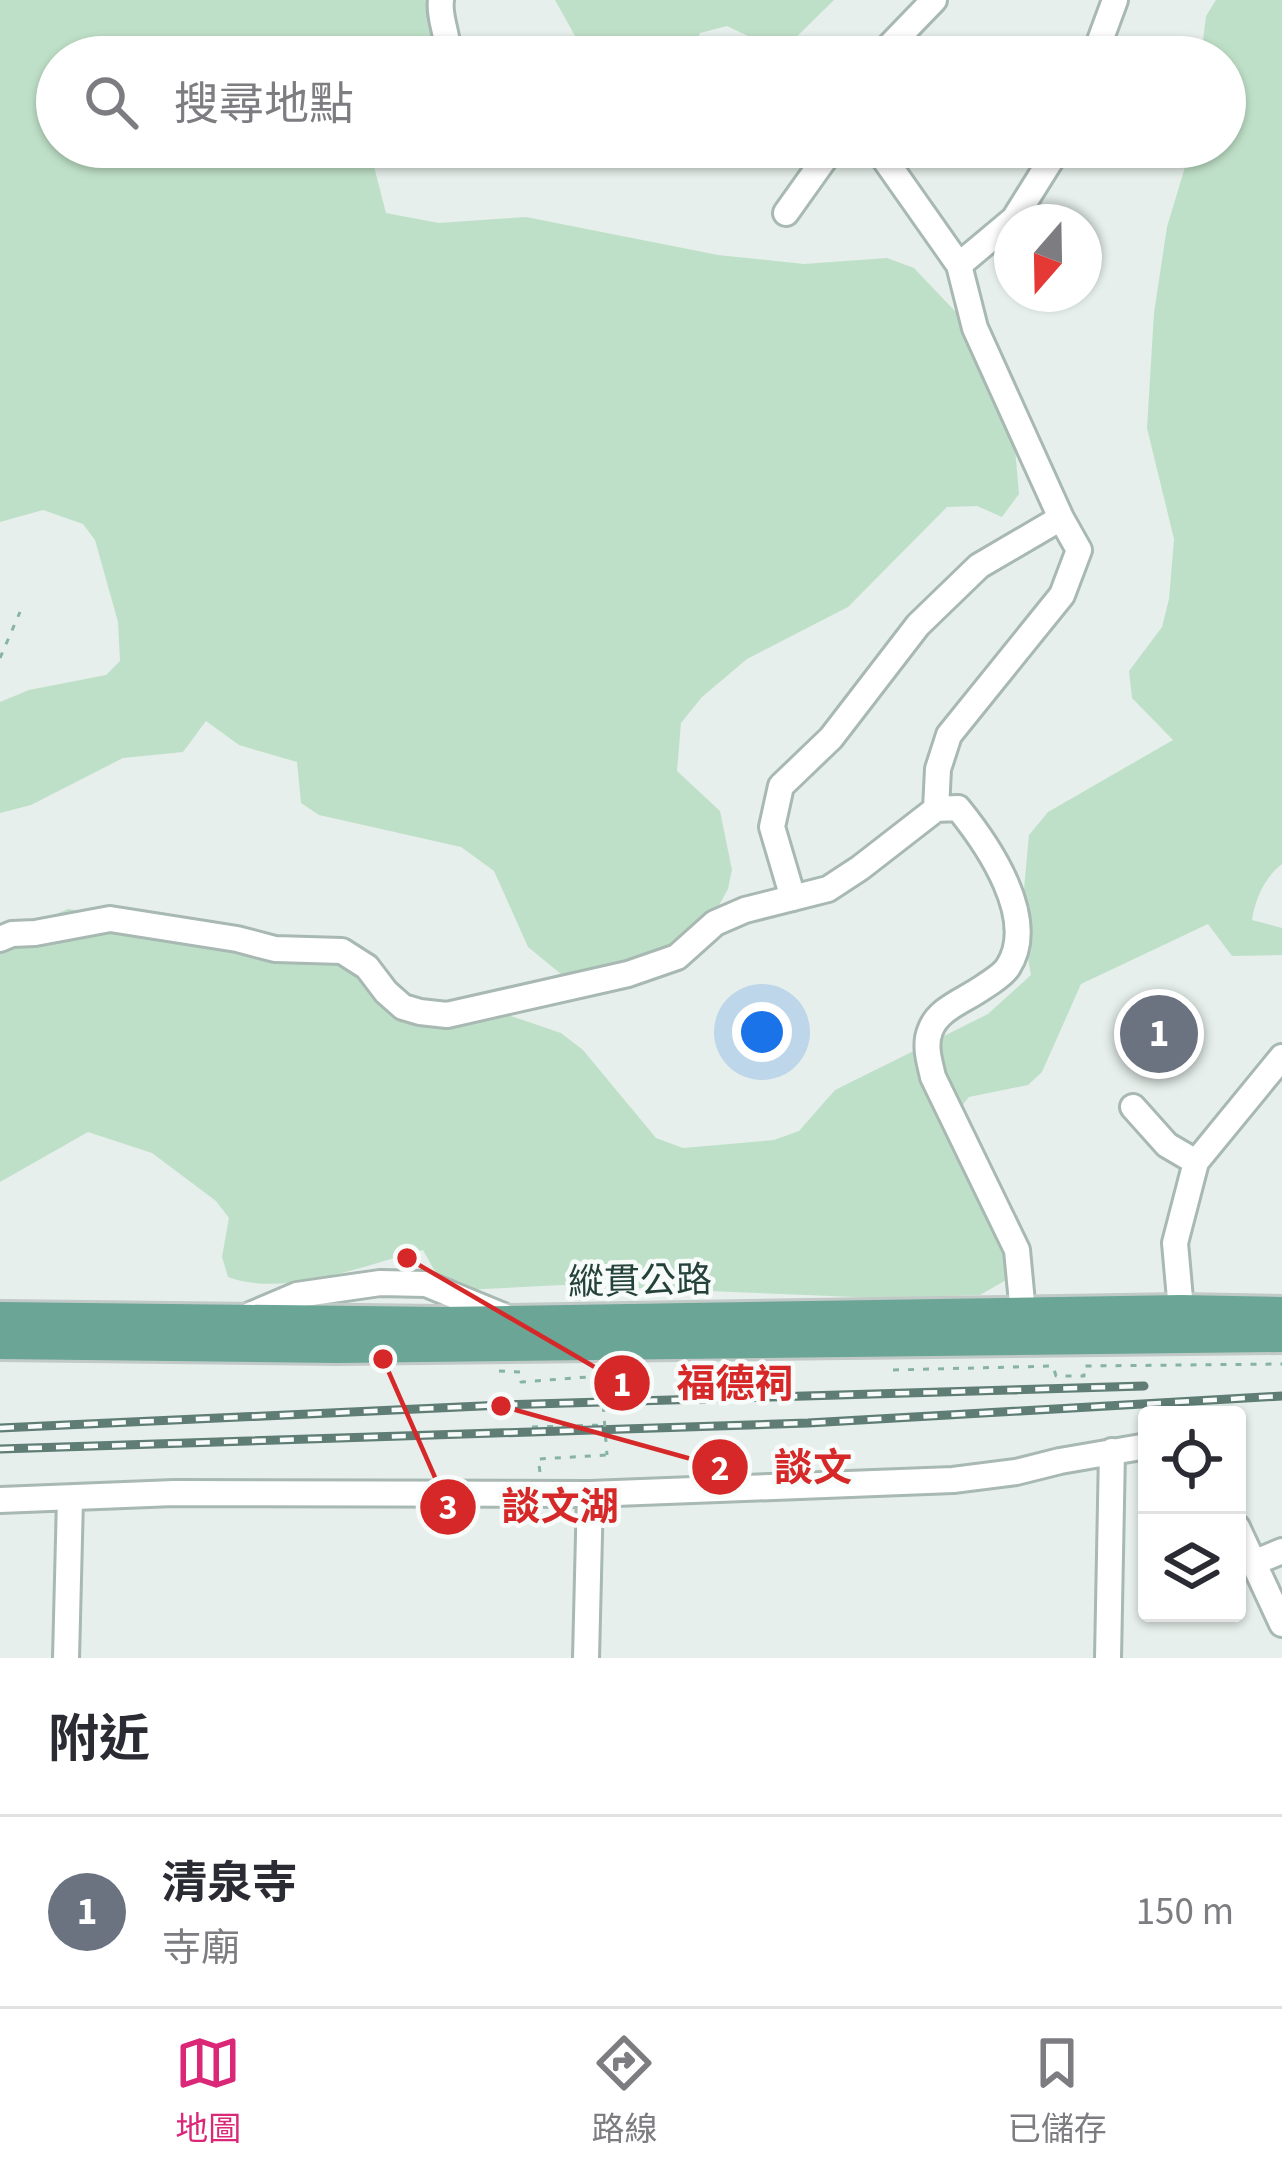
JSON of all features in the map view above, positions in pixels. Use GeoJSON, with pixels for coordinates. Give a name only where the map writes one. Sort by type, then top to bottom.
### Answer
{"type":"FeatureCollection","features":[{"type":"Feature","properties":{"kind":"main road","name":"縱貫公路"},"geometry":{"type":"LineString","coordinates":[[0,1344],[440,1334],[995,1342],[1282,1312]]}},
{"type":"Feature","properties":{"kind":"main road","name":"縱貫公路"},"geometry":{"type":"LineString","coordinates":[[0,1317],[238,1320],[440,1334],[516,1321],[1023,1313],[1182,1323],[1282,1336]]}},
{"type":"Feature","properties":{"kind":"street"},"geometry":{"type":"LineString","coordinates":[[441,0],[444,36]]}},
{"type":"Feature","properties":{"kind":"street"},"geometry":{"type":"LineString","coordinates":[[899,36],[934,0]]}},
{"type":"Feature","properties":{"kind":"street"},"geometry":{"type":"LineString","coordinates":[[1102,36],[1115,0]]}},
{"type":"Feature","properties":{"kind":"street"},"geometry":{"type":"LineString","coordinates":[[786,213],[818,168]]}},
{"type":"Feature","properties":{"kind":"street"},"geometry":{"type":"LineString","coordinates":[[891,168],[959,265],[975,328],[1079,550],[1061,595],[949,735],[938,769],[936,809]]}},
{"type":"Feature","properties":{"kind":"street"},"geometry":{"type":"LineString","coordinates":[[959,265],[1014,219],[1046,168]]}},
{"type":"Feature","properties":{"kind":"street"},"geometry":{"type":"LineString","coordinates":[[793,898],[772,827],[781,786],[831,738],[918,625],[963,580],[1061,518]]}},
{"type":"Feature","properties":{"kind":"street"},"geometry":{"type":"LineString","coordinates":[[0,939],[110,919],[275,949],[342,951],[367,967],[403,1007],[447,1015],[677,957],[715,923],[745,910],[827,889],[936,809],[958,808],[984,839],[1009,890],[1018,941],[1006,970],[938,1016],[928,1034],[928,1052],[933,1077],[1017,1250],[1023,1313]]}},
{"type":"Feature","properties":{"kind":"street"},"geometry":{"type":"LineString","coordinates":[[1182,1323],[1175,1243],[1196,1162],[1282,1057]]}},
{"type":"Feature","properties":{"kind":"street"},"geometry":{"type":"LineString","coordinates":[[1132,1107],[1167,1145],[1196,1162]]}},
{"type":"Feature","properties":{"kind":"street"},"geometry":{"type":"LineString","coordinates":[[238,1320],[297,1295],[380,1283],[426,1284],[516,1321]]}},
{"type":"Feature","properties":{"kind":"street"},"geometry":{"type":"LineString","coordinates":[[0,1500],[174,1493],[590,1494],[953,1480],[1138,1448]]}},
{"type":"Feature","properties":{"kind":"street"},"geometry":{"type":"LineString","coordinates":[[1108,1658],[1112,1451]]}},
{"type":"Feature","properties":{"kind":"street"},"geometry":{"type":"LineString","coordinates":[[586,1658],[590,1494]]}},
{"type":"Feature","properties":{"kind":"street"},"geometry":{"type":"LineString","coordinates":[[66,1658],[70,1498]]}},
{"type":"Feature","properties":{"kind":"street"},"geometry":{"type":"LineString","coordinates":[[1246,1547],[1282,1624]]}},
{"type":"Feature","properties":{"kind":"street"},"geometry":{"type":"LineString","coordinates":[[1253,1563],[1282,1551]]}},
{"type":"Feature","properties":{"kind":"path"},"geometry":{"type":"LineString","coordinates":[[0,658],[20,612]]}},
{"type":"Feature","properties":{"kind":"path"},"geometry":{"type":"LineString","coordinates":[[893,1370],[1053,1366],[1056,1376],[1084,1376],[1084,1366],[1282,1364]]}},
{"type":"Feature","properties":{"kind":"path"},"geometry":{"type":"LineString","coordinates":[[487,1371],[520,1372],[521,1382],[602,1376],[607,1455],[538,1460]]}},
{"type":"Feature","properties":{"kind":"path"},"geometry":{"type":"LineString","coordinates":[[532,1427],[605,1425]]}},
{"type":"Feature","properties":{"kind":"green space"},"geometry":{"type":"Polygon","coordinates":[[[0,0],[433,0],[442,36],[36,36],[36,168],[374,168],[386,213],[439,223],[526,217],[718,255],[804,264],[887,258],[914,268],[971,328],[1014,437],[1019,494],[1002,517],[977,506],[947,507],[848,607],[747,659],[702,697],[681,723],[677,771],[720,811],[732,870],[728,889],[698,943],[601,978],[561,974],[528,947],[494,871],[461,847],[319,815],[301,803],[297,762],[239,745],[206,721],[183,752],[123,758],[31,805],[0,813],[0,702],[29,690],[106,675],[120,661],[118,622],[95,540],[83,524],[43,510],[0,522],[0,0]]]}},
{"type":"Feature","properties":{"kind":"green space"},"geometry":{"type":"Polygon","coordinates":[[[555,0],[834,0],[797,36],[748,36],[727,26],[699,36],[575,36],[555,0]]]}},
{"type":"Feature","properties":{"kind":"green space"},"geometry":{"type":"Polygon","coordinates":[[[1216,0],[1282,0],[1282,864],[1262,889],[1252,920],[1282,928],[1282,955],[1232,956],[1208,924],[1081,984],[1042,1072],[1028,1085],[969,1097],[956,1113],[1004,1238],[1013,1276],[980,1295],[879,1298],[562,1285],[463,1290],[443,1286],[423,1250],[300,1282],[251,1282],[228,1277],[222,1257],[229,1218],[216,1201],[152,1153],[88,1132],[0,1182],[0,938],[68,909],[334,947],[403,1015],[508,1015],[561,1033],[583,1050],[656,1138],[683,1148],[774,1140],[799,1131],[835,1090],[988,1014],[1031,975],[1021,921],[1029,835],[1048,812],[1173,740],[1132,698],[1129,671],[1162,627],[1169,599],[1174,539],[1147,428],[1154,313],[1167,227],[1185,168],[1246,168],[1246,36],[1204,36],[1206,16],[1216,0]]]}},
{"type":"Feature","properties":{"kind":"railway"},"geometry":{"type":"LineString","coordinates":[[0,1428],[503,1405],[1144,1386]]}},
{"type":"Feature","properties":{"kind":"railway"},"geometry":{"type":"LineString","coordinates":[[0,1449],[808,1423],[1282,1396]]}},
{"type":"Feature","properties":{"kind":"place","name":"清泉寺"},"geometry":{"type":"Point","coordinates":[1159,1034]}},
{"type":"Feature","properties":{"kind":"place","name":"福德祠"},"geometry":{"type":"Point","coordinates":[407,1258]}},
{"type":"Feature","properties":{"kind":"place","name":"談文湖"},"geometry":{"type":"Point","coordinates":[383,1359]}},
{"type":"Feature","properties":{"kind":"place","name":"談文"},"geometry":{"type":"Point","coordinates":[501,1406]}}]}
